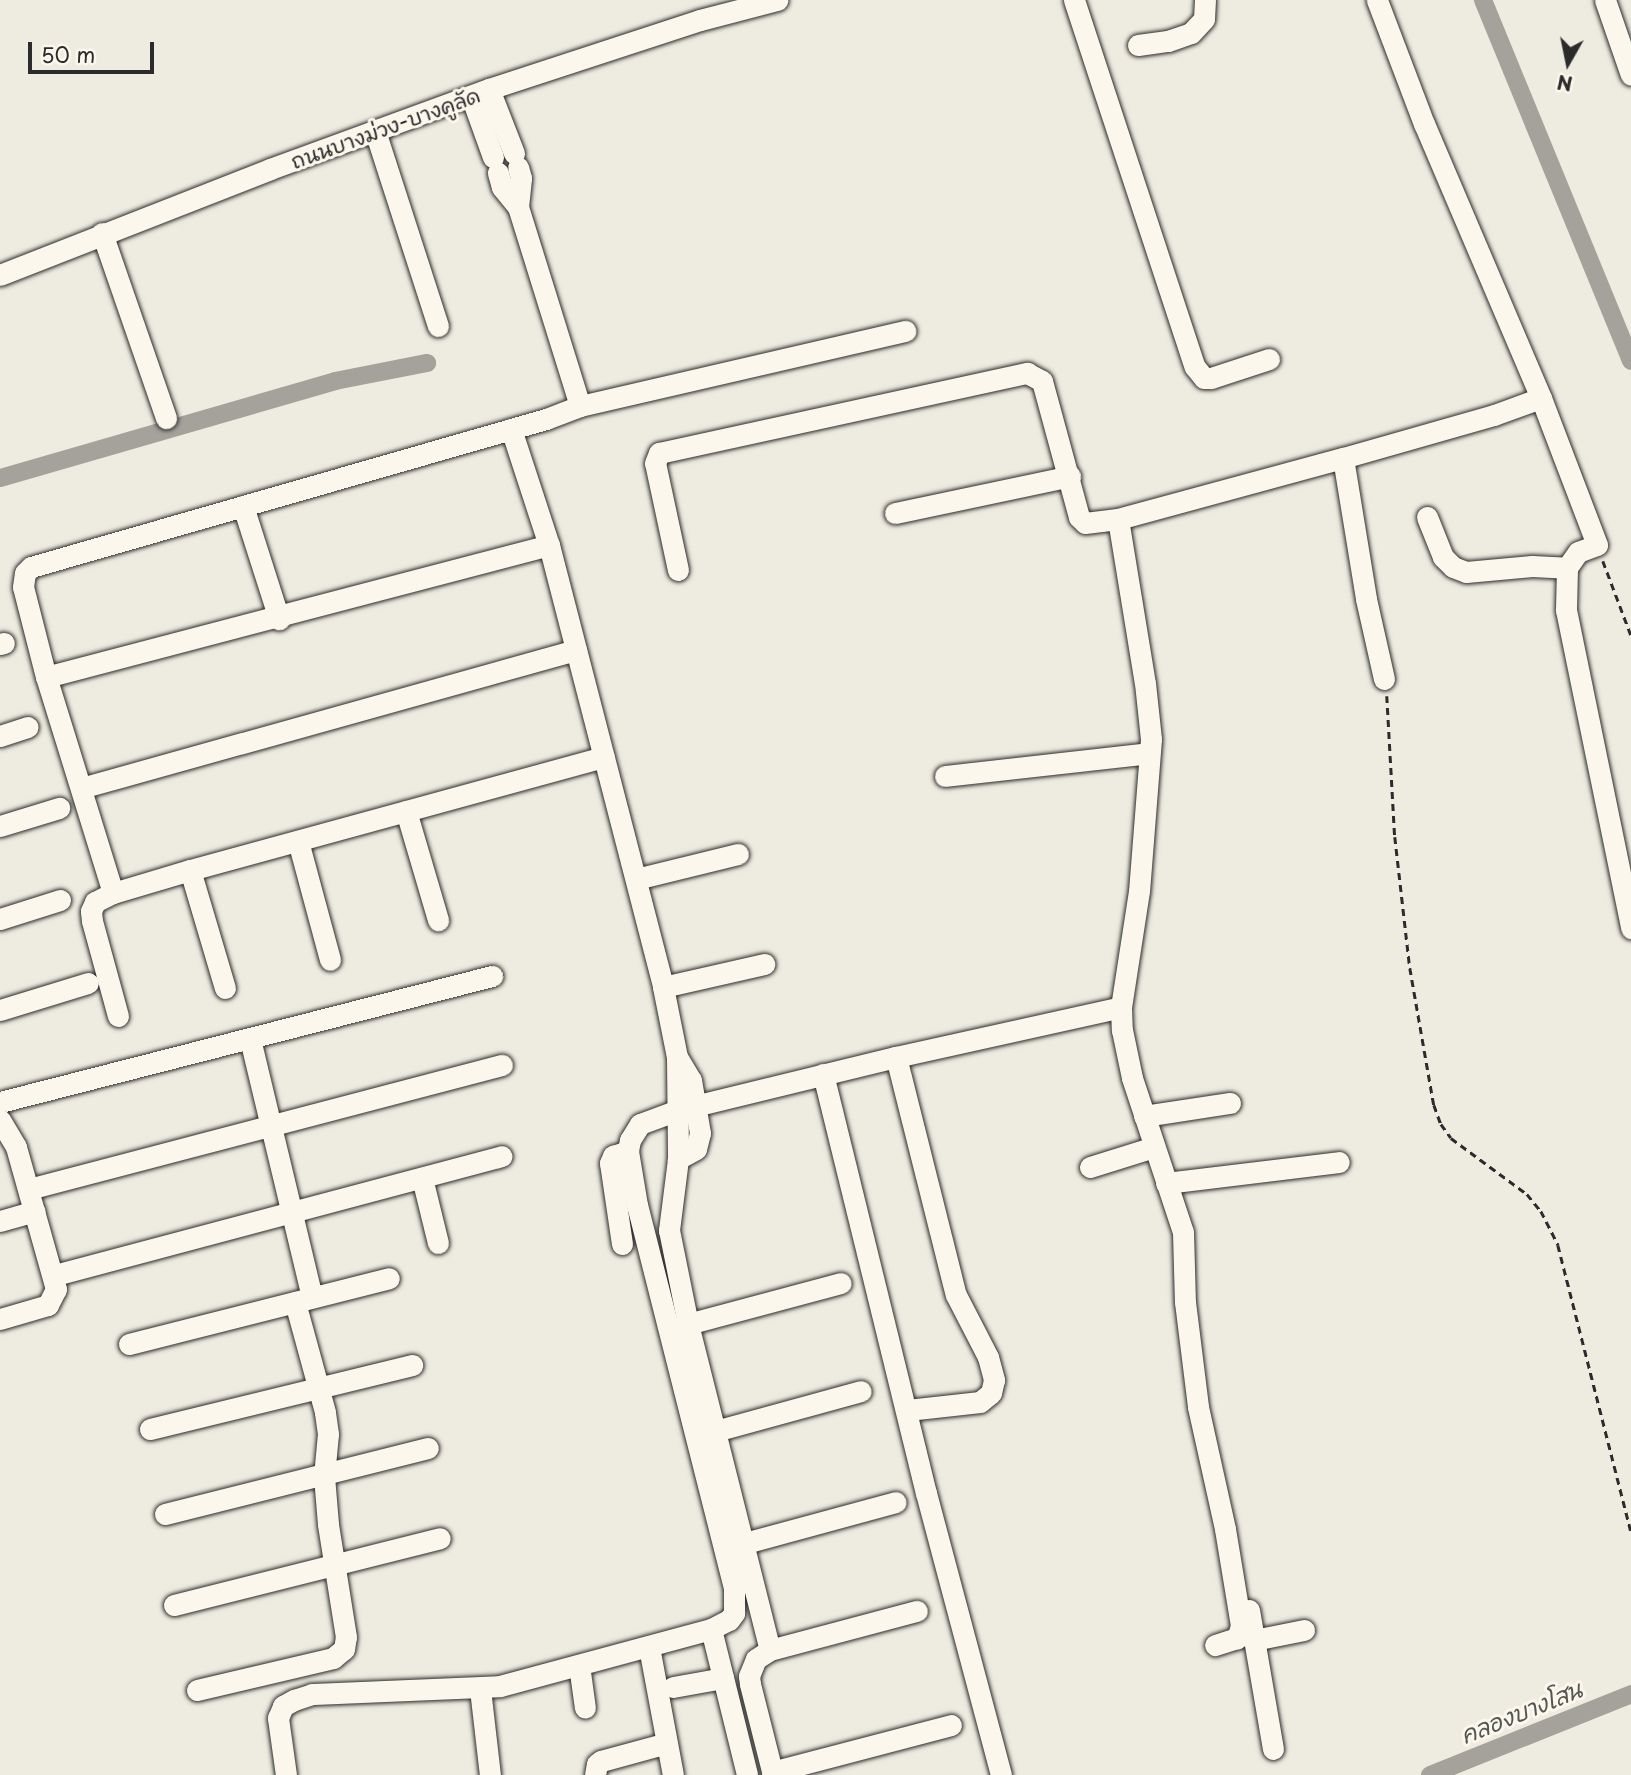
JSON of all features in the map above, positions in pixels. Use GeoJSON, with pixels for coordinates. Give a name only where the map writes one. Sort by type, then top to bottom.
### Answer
{"type":"FeatureCollection","features":[{"type":"Feature","properties":{"kind":"street","name":"ถนนบางม่วง-บางคูลัด"},"geometry":{"type":"LineString","coordinates":[[0,275],[102,233],[696,10],[776,0]]}},
{"type":"Feature","properties":{"kind":"street"},"geometry":{"type":"LineString","coordinates":[[1074,0],[1195,367],[1204,378],[1212,378],[1269,359]]}},
{"type":"Feature","properties":{"kind":"street"},"geometry":{"type":"LineString","coordinates":[[1138,45],[1168,41],[1191,33],[1204,19],[1205,0]]}},
{"type":"Feature","properties":{"kind":"street"},"geometry":{"type":"LineString","coordinates":[[1377,0],[1424,124],[1541,398],[1597,545],[1578,552],[1567,568],[1566,610],[1581,694],[1631,928]]}},
{"type":"Feature","properties":{"kind":"street"},"geometry":{"type":"LineString","coordinates":[[1605,0],[1631,75]]}},
{"type":"Feature","properties":{"kind":"street"},"geometry":{"type":"LineString","coordinates":[[480,93],[506,162],[580,406]]}},
{"type":"Feature","properties":{"kind":"street"},"geometry":{"type":"LineString","coordinates":[[375,131],[438,327]]}},
{"type":"Feature","properties":{"kind":"street"},"geometry":{"type":"LineString","coordinates":[[102,233],[166,418]]}},
{"type":"Feature","properties":{"kind":"street"},"geometry":{"type":"LineString","coordinates":[[113,893],[46,677],[23,587],[23,576],[27,570],[511,429],[580,406],[905,331]]}},
{"type":"Feature","properties":{"kind":"street"},"geometry":{"type":"LineString","coordinates":[[678,570],[656,463],[662,452],[1027,373],[1042,382],[1082,522],[1118,519],[1494,415],[1541,398]]}},
{"type":"Feature","properties":{"kind":"street"},"geometry":{"type":"LineString","coordinates":[[511,429],[549,545],[636,879],[663,987],[687,1108],[699,1143],[696,1149],[678,1159],[668,1230],[688,1324],[770,1650]]}},
{"type":"Feature","properties":{"kind":"street"},"geometry":{"type":"LineString","coordinates":[[1343,458],[1366,599],[1384,679]]}},
{"type":"Feature","properties":{"kind":"street"},"geometry":{"type":"LineString","coordinates":[[895,513],[1070,476]]}},
{"type":"Feature","properties":{"kind":"street"},"geometry":{"type":"LineString","coordinates":[[243,506],[279,618]]}},
{"type":"Feature","properties":{"kind":"street"},"geometry":{"type":"LineString","coordinates":[[1427,517],[1443,557],[1452,567],[1466,572],[1532,566],[1567,568]]}},
{"type":"Feature","properties":{"kind":"street"},"geometry":{"type":"LineString","coordinates":[[1118,519],[1145,683],[1151,739],[1139,891],[1121,1007],[1124,1049],[1154,1147],[1196,1266],[1194,1304],[1208,1421],[1231,1513],[1260,1689],[1273,1749]]}},
{"type":"Feature","properties":{"kind":"street"},"geometry":{"type":"LineString","coordinates":[[46,677],[549,545]]}},
{"type":"Feature","properties":{"kind":"street"},"geometry":{"type":"LineString","coordinates":[[81,788],[576,650]]}},
{"type":"Feature","properties":{"kind":"street"},"geometry":{"type":"LineString","coordinates":[[0,736],[28,727]]}},
{"type":"Feature","properties":{"kind":"street"},"geometry":{"type":"LineString","coordinates":[[945,776],[1149,753]]}},
{"type":"Feature","properties":{"kind":"street"},"geometry":{"type":"LineString","coordinates":[[118,1016],[91,911],[95,902],[113,893],[190,870],[604,757]]}},
{"type":"Feature","properties":{"kind":"street"},"geometry":{"type":"LineString","coordinates":[[0,826],[59,808]]}},
{"type":"Feature","properties":{"kind":"street"},"geometry":{"type":"LineString","coordinates":[[407,811],[438,920]]}},
{"type":"Feature","properties":{"kind":"street"},"geometry":{"type":"LineString","coordinates":[[298,841],[330,960]]}},
{"type":"Feature","properties":{"kind":"street"},"geometry":{"type":"LineString","coordinates":[[636,879],[738,854]]}},
{"type":"Feature","properties":{"kind":"street"},"geometry":{"type":"LineString","coordinates":[[190,870],[225,988]]}},
{"type":"Feature","properties":{"kind":"street"},"geometry":{"type":"LineString","coordinates":[[0,919],[60,901]]}},
{"type":"Feature","properties":{"kind":"street"},"geometry":{"type":"LineString","coordinates":[[663,987],[765,964]]}},
{"type":"Feature","properties":{"kind":"street"},"geometry":{"type":"LineString","coordinates":[[0,1318],[48,1304],[54,1297],[55,1275],[1,1108],[492,976]]}},
{"type":"Feature","properties":{"kind":"street"},"geometry":{"type":"LineString","coordinates":[[0,1010],[88,983]]}},
{"type":"Feature","properties":{"kind":"street"},"geometry":{"type":"LineString","coordinates":[[286,1775],[278,1718],[283,1706],[312,1693],[480,1689],[711,1629],[734,1613],[734,1588],[637,1205],[628,1151],[629,1140],[640,1124],[687,1108],[823,1074],[1121,1007]]}},
{"type":"Feature","properties":{"kind":"street"},"geometry":{"type":"LineString","coordinates":[[197,1690],[333,1658],[344,1648],[345,1637],[332,1566],[324,1476],[328,1434],[304,1300],[294,1212],[250,1040]]}},
{"type":"Feature","properties":{"kind":"street"},"geometry":{"type":"LineString","coordinates":[[896,1057],[956,1294],[988,1357],[994,1380],[991,1393],[980,1402],[907,1410]]}},
{"type":"Feature","properties":{"kind":"street"},"geometry":{"type":"LineString","coordinates":[[29,1189],[502,1065]]}},
{"type":"Feature","properties":{"kind":"street"},"geometry":{"type":"LineString","coordinates":[[823,1074],[1001,1775]]}},
{"type":"Feature","properties":{"kind":"street"},"geometry":{"type":"LineString","coordinates":[[1144,1116],[1230,1103]]}},
{"type":"Feature","properties":{"kind":"street"},"geometry":{"type":"LineString","coordinates":[[1090,1167],[1154,1147]]}},
{"type":"Feature","properties":{"kind":"street"},"geometry":{"type":"LineString","coordinates":[[622,1244],[610,1163],[613,1156],[628,1151]]}},
{"type":"Feature","properties":{"kind":"street"},"geometry":{"type":"LineString","coordinates":[[55,1275],[501,1156]]}},
{"type":"Feature","properties":{"kind":"street"},"geometry":{"type":"LineString","coordinates":[[1166,1183],[1339,1161]]}},
{"type":"Feature","properties":{"kind":"street"},"geometry":{"type":"LineString","coordinates":[[422,1178],[438,1243]]}},
{"type":"Feature","properties":{"kind":"street"},"geometry":{"type":"LineString","coordinates":[[0,1221],[35,1210]]}},
{"type":"Feature","properties":{"kind":"street"},"geometry":{"type":"LineString","coordinates":[[1183,1232],[1185,1302],[1198,1407],[1241,1626],[1237,1638],[1215,1645]]}},
{"type":"Feature","properties":{"kind":"street"},"geometry":{"type":"LineString","coordinates":[[129,1345],[389,1278]]}},
{"type":"Feature","properties":{"kind":"street"},"geometry":{"type":"LineString","coordinates":[[688,1324],[841,1283]]}},
{"type":"Feature","properties":{"kind":"street"},"geometry":{"type":"LineString","coordinates":[[150,1429],[412,1365]]}},
{"type":"Feature","properties":{"kind":"street"},"geometry":{"type":"LineString","coordinates":[[715,1431],[861,1391]]}},
{"type":"Feature","properties":{"kind":"street"},"geometry":{"type":"LineString","coordinates":[[165,1514],[428,1448]]}},
{"type":"Feature","properties":{"kind":"street"},"geometry":{"type":"LineString","coordinates":[[745,1543],[896,1502]]}},
{"type":"Feature","properties":{"kind":"street"},"geometry":{"type":"LineString","coordinates":[[174,1605],[440,1538]]}},
{"type":"Feature","properties":{"kind":"street"},"geometry":{"type":"LineString","coordinates":[[917,1611],[770,1650],[755,1659],[749,1676],[772,1773],[951,1725]]}},
{"type":"Feature","properties":{"kind":"street"},"geometry":{"type":"LineString","coordinates":[[711,1629],[747,1775]]}},
{"type":"Feature","properties":{"kind":"street"},"geometry":{"type":"LineString","coordinates":[[1254,1640],[1304,1630]]}},
{"type":"Feature","properties":{"kind":"street"},"geometry":{"type":"LineString","coordinates":[[649,1647],[673,1775]]}},
{"type":"Feature","properties":{"kind":"street"},"geometry":{"type":"LineString","coordinates":[[579,1665],[585,1708]]}},
{"type":"Feature","properties":{"kind":"street"},"geometry":{"type":"LineString","coordinates":[[673,1687],[723,1678]]}},
{"type":"Feature","properties":{"kind":"street"},"geometry":{"type":"LineString","coordinates":[[480,1689],[490,1775]]}},
{"type":"Feature","properties":{"kind":"street"},"geometry":{"type":"LineString","coordinates":[[595,1775],[597,1764],[601,1761],[667,1743]]}},
{"type":"Feature","properties":{"kind":"path"},"geometry":{"type":"LineString","coordinates":[[1597,545],[1631,635]]}},
{"type":"Feature","properties":{"kind":"path"},"geometry":{"type":"LineString","coordinates":[[1384,679],[1389,708],[1395,836],[1410,968],[1434,1105],[1441,1124],[1451,1138],[1527,1195],[1541,1211],[1558,1245],[1631,1532]]}},
{"type":"Feature","properties":{"kind":"waterway"},"geometry":{"type":"LineString","coordinates":[[1483,0],[1631,361]]}},
{"type":"Feature","properties":{"kind":"waterway"},"geometry":{"type":"LineString","coordinates":[[0,478],[335,381],[427,363]]}},
{"type":"Feature","properties":{"kind":"waterway","name":"คลองบางโสน"},"geometry":{"type":"LineString","coordinates":[[1430,1775],[1631,1694]]}}]}
